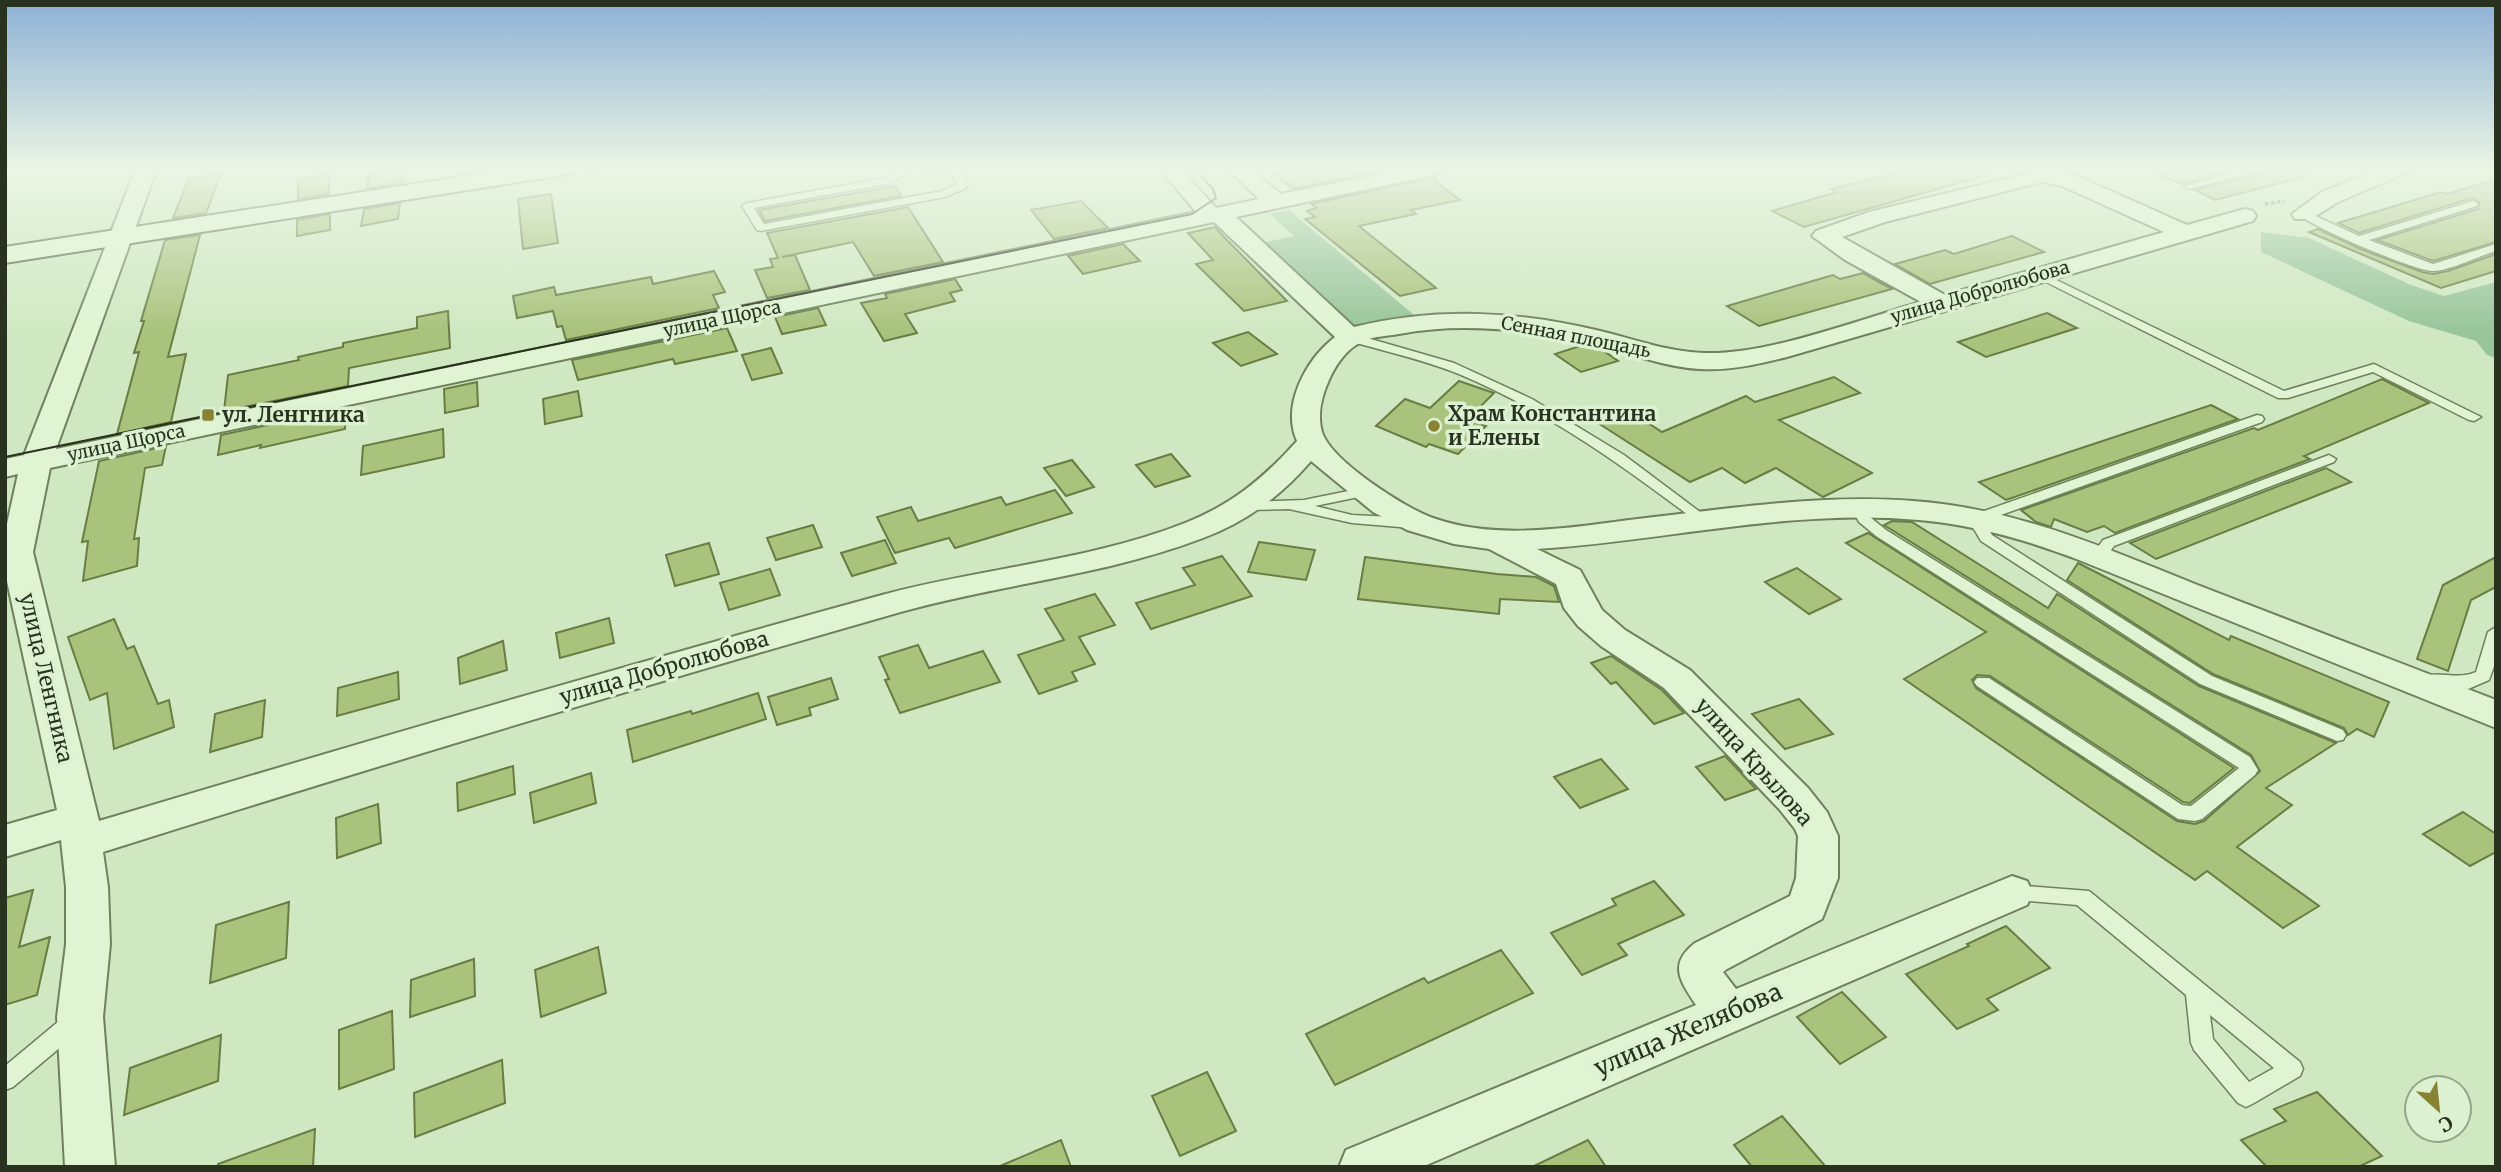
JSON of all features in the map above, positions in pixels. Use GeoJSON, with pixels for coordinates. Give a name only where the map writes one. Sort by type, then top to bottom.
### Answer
{"type":"FeatureCollection","features":[{"type":"Feature","properties":{"kind":"street","name":"улица Ленгника"},"geometry":{"type":"LineString","coordinates":[[90,1167],[80,1017],[88,944],[87,887],[80,831],[14,580],[20,465],[125,223]]}},
{"type":"Feature","properties":{"kind":"street"},"geometry":{"type":"LineString","coordinates":[[5,255],[212,223]]}},
{"type":"Feature","properties":{"kind":"street","name":"улица Щорса"},"geometry":{"type":"LineString","coordinates":[[20,465],[1179,223]]}},
{"type":"Feature","properties":{"kind":"street"},"geometry":{"type":"LineString","coordinates":[[1224,223],[1350,337],[1332,356],[1310,390],[1305,420],[1312,442],[1363,492],[1418,523],[1463,537],[1493,541],[1548,541],[1705,521],[1859,509],[1902,509],[1975,519],[2031,533],[2099,557],[2496,715]]}},
{"type":"Feature","properties":{"kind":"street"},"geometry":{"type":"LineString","coordinates":[[1861,223],[1824,236],[1941,303]]}},
{"type":"Feature","properties":{"kind":"street"},"geometry":{"type":"LineString","coordinates":[[2162,223],[2185,233]]}},
{"type":"Feature","properties":{"kind":"street","name":"улица Добролюбова"},"geometry":{"type":"LineString","coordinates":[[1713,361],[1778,351],[2221,223]]}},
{"type":"Feature","properties":{"kind":"street","name":"Сенная площадь"},"geometry":{"type":"LineString","coordinates":[[1350,337],[1414,323],[1481,321],[1553,329],[1676,358],[1713,361]]}},
{"type":"Feature","properties":{"kind":"street"},"geometry":{"type":"LineString","coordinates":[[1248,506],[1278,481],[1312,442]]}},
{"type":"Feature","properties":{"kind":"street","name":"улица Добролюбова"},"geometry":{"type":"LineString","coordinates":[[5,841],[80,831],[939,590],[1073,566],[1149,546],[1195,530],[1248,506]]}},
{"type":"Feature","properties":{"kind":"street","name":"улица Крылова"},"geometry":{"type":"LineString","coordinates":[[1493,541],[1568,577],[1581,608],[1590,618],[1613,638],[1687,688],[1814,823],[1818,836],[1816,878],[1807,907],[1711,956],[1701,964],[1700,976],[1727,1014]]}},
{"type":"Feature","properties":{"kind":"street","name":"улица Желябова"},"geometry":{"type":"LineString","coordinates":[[1364,1167],[2012,893]]}},
{"type":"Feature","properties":{"kind":"lane"},"geometry":{"type":"LineString","coordinates":[[758,223],[761,228],[790,223]]}},
{"type":"Feature","properties":{"kind":"lane"},"geometry":{"type":"LineString","coordinates":[[2323,223],[2357,240],[2434,268],[2496,247]]}},
{"type":"Feature","properties":{"kind":"lane"},"geometry":{"type":"LineString","coordinates":[[2357,240],[2413,223]]}},
{"type":"Feature","properties":{"kind":"lane"},"geometry":{"type":"LineString","coordinates":[[2040,275],[2283,395],[2374,368],[2474,417]]}},
{"type":"Feature","properties":{"kind":"lane"},"geometry":{"type":"LineString","coordinates":[[1350,337],[1461,369],[1505,389],[1604,448],[1705,521]]}},
{"type":"Feature","properties":{"kind":"lane"},"geometry":{"type":"LineString","coordinates":[[2258,419],[1975,519],[1986,538],[2132,630],[2176,663],[2206,680],[2337,735]]}},
{"type":"Feature","properties":{"kind":"lane"},"geometry":{"type":"LineString","coordinates":[[2099,557],[2108,543],[2329,459]]}},
{"type":"Feature","properties":{"kind":"lane"},"geometry":{"type":"LineString","coordinates":[[1248,506],[1291,505],[1363,492]]}},
{"type":"Feature","properties":{"kind":"lane"},"geometry":{"type":"LineString","coordinates":[[1291,505],[1352,519],[1418,523]]}},
{"type":"Feature","properties":{"kind":"lane"},"geometry":{"type":"LineString","coordinates":[[1859,509],[1864,519],[1881,534],[2244,762],[2249,770],[2195,814],[2178,812],[1983,682]]}},
{"type":"Feature","properties":{"kind":"lane"},"geometry":{"type":"LineString","coordinates":[[2406,679],[2468,683],[2483,676],[2496,632]]}},
{"type":"Feature","properties":{"kind":"lane"},"geometry":{"type":"LineString","coordinates":[[2012,893],[2082,897],[2292,1069],[2246,1096],[2202,1043],[2196,991]]}},
{"type":"Feature","properties":{"kind":"lane"},"geometry":{"type":"LineString","coordinates":[[5,1080],[80,1017]]}},
{"type":"Feature","properties":{"kind":"green space"},"geometry":{"type":"Polygon","coordinates":[[[1279,223],[1304,223],[1414,315],[1357,329],[1262,243],[1294,236],[1279,223]]]}},
{"type":"Feature","properties":{"kind":"green space"},"geometry":{"type":"Polygon","coordinates":[[[2261,232],[2309,238],[2411,285],[2444,296],[2496,282],[2496,358],[2487,355],[2476,341],[2409,321],[2261,252],[2261,232]]]}},
{"type":"Feature","properties":{"kind":"building"},"geometry":{"type":"Polygon","coordinates":[[[297,223],[330,223],[330,230],[297,236],[297,223]]]}},
{"type":"Feature","properties":{"kind":"building"},"geometry":{"type":"Polygon","coordinates":[[[520,223],[555,223],[558,243],[523,249],[520,223]]]}},
{"type":"Feature","properties":{"kind":"building"},"geometry":{"type":"Polygon","coordinates":[[[823,223],[918,223],[943,262],[874,276],[853,242],[782,257],[795,255],[810,290],[767,298],[755,270],[773,267],[770,259],[778,258],[767,233],[823,223]]]}},
{"type":"Feature","properties":{"kind":"building"},"geometry":{"type":"Polygon","coordinates":[[[1041,223],[1103,223],[1108,228],[1054,239],[1041,223]]]}},
{"type":"Feature","properties":{"kind":"building"},"geometry":{"type":"Polygon","coordinates":[[[1310,223],[1375,223],[1359,226],[1436,288],[1400,296],[1310,223]]]}},
{"type":"Feature","properties":{"kind":"building"},"geometry":{"type":"Polygon","coordinates":[[[1795,223],[1819,223],[1804,227],[1795,223]]]}},
{"type":"Feature","properties":{"kind":"building"},"geometry":{"type":"Polygon","coordinates":[[[2339,223],[2392,223],[2359,233],[2339,223]]]}},
{"type":"Feature","properties":{"kind":"building"},"geometry":{"type":"Polygon","coordinates":[[[2433,223],[2496,223],[2496,242],[2433,261],[2377,240],[2433,223]]]}},
{"type":"Feature","properties":{"kind":"building"},"geometry":{"type":"Polygon","coordinates":[[[1215,227],[1287,301],[1244,311],[1196,264],[1213,260],[1188,233],[1215,227]]]}},
{"type":"Feature","properties":{"kind":"building"},"geometry":{"type":"Polygon","coordinates":[[[2318,229],[2363,250],[2422,272],[2433,274],[2448,271],[2496,254],[2496,271],[2441,288],[2309,232],[2318,229]]]}},
{"type":"Feature","properties":{"kind":"building"},"geometry":{"type":"Polygon","coordinates":[[[200,235],[168,357],[186,354],[171,422],[117,434],[139,352],[134,353],[144,321],[141,321],[165,240],[200,235]]]}},
{"type":"Feature","properties":{"kind":"building"},"geometry":{"type":"Polygon","coordinates":[[[2012,236],[2044,252],[1930,284],[1895,264],[1945,250],[1954,254],[2012,236]]]}},
{"type":"Feature","properties":{"kind":"building"},"geometry":{"type":"Polygon","coordinates":[[[1123,244],[1140,261],[1083,274],[1068,256],[1123,244]]]}},
{"type":"Feature","properties":{"kind":"building"},"geometry":{"type":"Polygon","coordinates":[[[714,271],[725,292],[713,295],[719,308],[566,340],[562,326],[557,327],[553,311],[517,318],[513,296],[554,287],[556,295],[651,277],[653,284],[714,271]]]}},
{"type":"Feature","properties":{"kind":"building"},"geometry":{"type":"Polygon","coordinates":[[[1863,273],[1892,289],[1759,326],[1727,306],[1833,275],[1840,279],[1863,273]]]}},
{"type":"Feature","properties":{"kind":"building"},"geometry":{"type":"Polygon","coordinates":[[[955,279],[962,290],[950,293],[955,301],[905,314],[917,333],[884,341],[861,303],[887,298],[885,294],[955,279]]]}},
{"type":"Feature","properties":{"kind":"building"},"geometry":{"type":"Polygon","coordinates":[[[818,308],[826,325],[782,334],[775,317],[818,308]]]}},
{"type":"Feature","properties":{"kind":"building"},"geometry":{"type":"Polygon","coordinates":[[[448,311],[450,348],[349,368],[348,386],[224,411],[228,375],[299,360],[298,357],[343,347],[343,343],[417,328],[417,317],[448,311]]]}},
{"type":"Feature","properties":{"kind":"building"},"geometry":{"type":"Polygon","coordinates":[[[2047,313],[2077,328],[1986,357],[1958,342],[2047,313]]]}},
{"type":"Feature","properties":{"kind":"building"},"geometry":{"type":"Polygon","coordinates":[[[727,328],[737,351],[675,364],[673,359],[578,380],[572,360],[727,328]]]}},
{"type":"Feature","properties":{"kind":"building"},"geometry":{"type":"Polygon","coordinates":[[[1248,332],[1277,354],[1241,366],[1213,343],[1248,332]]]}},
{"type":"Feature","properties":{"kind":"building"},"geometry":{"type":"Polygon","coordinates":[[[1583,345],[1601,349],[1618,361],[1581,372],[1555,354],[1583,345]]]}},
{"type":"Feature","properties":{"kind":"building"},"geometry":{"type":"Polygon","coordinates":[[[771,348],[782,373],[752,380],[742,355],[771,348]]]}},
{"type":"Feature","properties":{"kind":"building"},"geometry":{"type":"Polygon","coordinates":[[[1834,377],[1860,393],[1779,420],[1872,473],[1823,497],[1776,468],[1745,483],[1722,468],[1690,482],[1598,423],[1628,410],[1662,432],[1746,396],[1755,402],[1834,377]]]}},
{"type":"Feature","properties":{"kind":"building"},"geometry":{"type":"Polygon","coordinates":[[[2382,379],[2429,403],[2304,456],[2310,459],[2115,533],[2104,526],[2087,532],[2054,519],[2051,527],[2036,522],[2021,510],[2254,428],[2258,430],[2382,379]]]}},
{"type":"Feature","properties":{"kind":"building"},"geometry":{"type":"Polygon","coordinates":[[[1459,381],[1494,393],[1467,420],[1486,426],[1458,454],[1429,444],[1426,447],[1376,426],[1405,399],[1430,408],[1459,381]]]}},
{"type":"Feature","properties":{"kind":"building"},"geometry":{"type":"Polygon","coordinates":[[[477,382],[478,406],[445,413],[444,389],[477,382]]]}},
{"type":"Feature","properties":{"kind":"building"},"geometry":{"type":"Polygon","coordinates":[[[578,391],[582,416],[545,424],[543,399],[578,391]]]}},
{"type":"Feature","properties":{"kind":"building"},"geometry":{"type":"Polygon","coordinates":[[[2211,405],[2238,419],[2006,500],[1979,482],[2211,405]]]}},
{"type":"Feature","properties":{"kind":"building"},"geometry":{"type":"Polygon","coordinates":[[[346,408],[345,429],[218,455],[221,435],[346,408]]]}},
{"type":"Feature","properties":{"kind":"building"},"geometry":{"type":"Polygon","coordinates":[[[443,429],[444,457],[361,475],[363,446],[443,429]]]}},
{"type":"Feature","properties":{"kind":"building"},"geometry":{"type":"Polygon","coordinates":[[[166,446],[162,465],[145,468],[134,539],[139,538],[137,566],[83,581],[88,541],[82,542],[99,461],[166,446]]]}},
{"type":"Feature","properties":{"kind":"building"},"geometry":{"type":"Polygon","coordinates":[[[1171,454],[1190,476],[1155,487],[1136,465],[1171,454]]]}},
{"type":"Feature","properties":{"kind":"building"},"geometry":{"type":"Polygon","coordinates":[[[1072,460],[1094,487],[1066,496],[1044,468],[1072,460]]]}},
{"type":"Feature","properties":{"kind":"building"},"geometry":{"type":"Polygon","coordinates":[[[2326,468],[2351,482],[2156,559],[2130,543],[2326,468]]]}},
{"type":"Feature","properties":{"kind":"building"},"geometry":{"type":"Polygon","coordinates":[[[1055,490],[1072,513],[955,548],[949,538],[895,553],[877,517],[911,507],[918,521],[1001,497],[1006,505],[1055,490]]]}},
{"type":"Feature","properties":{"kind":"building"},"geometry":{"type":"Polygon","coordinates":[[[1892,521],[1912,522],[2048,608],[2057,594],[2199,686],[2336,743],[2266,788],[2292,805],[2237,847],[2319,906],[2283,928],[2207,871],[2195,880],[1904,679],[1986,632],[1846,543],[1868,533],[2234,768],[2190,803],[2183,802],[1990,676],[1977,675],[1972,680],[1976,688],[2177,821],[2195,824],[2204,821],[2260,771],[2251,755],[1884,525],[1892,521]]]}},
{"type":"Feature","properties":{"kind":"building"},"geometry":{"type":"Polygon","coordinates":[[[813,525],[822,547],[776,560],[767,538],[813,525]]]}},
{"type":"Feature","properties":{"kind":"building"},"geometry":{"type":"Polygon","coordinates":[[[885,540],[896,563],[852,576],[841,553],[885,540]]]}},
{"type":"Feature","properties":{"kind":"building"},"geometry":{"type":"Polygon","coordinates":[[[1259,542],[1315,550],[1306,580],[1248,572],[1259,542]]]}},
{"type":"Feature","properties":{"kind":"building"},"geometry":{"type":"Polygon","coordinates":[[[709,543],[719,574],[675,586],[666,555],[709,543]]]}},
{"type":"Feature","properties":{"kind":"building"},"geometry":{"type":"Polygon","coordinates":[[[1222,556],[1252,596],[1151,629],[1136,603],[1195,585],[1183,568],[1222,556]]]}},
{"type":"Feature","properties":{"kind":"building"},"geometry":{"type":"Polygon","coordinates":[[[1365,557],[1536,577],[1554,586],[1559,602],[1500,599],[1499,614],[1358,599],[1365,557]]]}},
{"type":"Feature","properties":{"kind":"building"},"geometry":{"type":"Polygon","coordinates":[[[2496,557],[2496,587],[2471,600],[2448,671],[2417,659],[2443,585],[2496,557]]]}},
{"type":"Feature","properties":{"kind":"building"},"geometry":{"type":"Polygon","coordinates":[[[2078,563],[2229,640],[2231,636],[2389,702],[2374,737],[2357,729],[2348,735],[2344,728],[2213,674],[2067,580],[2078,563]]]}},
{"type":"Feature","properties":{"kind":"building"},"geometry":{"type":"Polygon","coordinates":[[[1797,568],[1841,599],[1809,614],[1765,582],[1797,568]]]}},
{"type":"Feature","properties":{"kind":"building"},"geometry":{"type":"Polygon","coordinates":[[[770,569],[780,595],[729,610],[720,583],[770,569]]]}},
{"type":"Feature","properties":{"kind":"building"},"geometry":{"type":"Polygon","coordinates":[[[1095,594],[1115,625],[1079,637],[1095,664],[1072,672],[1077,681],[1039,694],[1018,655],[1064,640],[1045,609],[1095,594]]]}},
{"type":"Feature","properties":{"kind":"building"},"geometry":{"type":"Polygon","coordinates":[[[609,618],[614,643],[560,658],[556,633],[609,618]]]}},
{"type":"Feature","properties":{"kind":"building"},"geometry":{"type":"Polygon","coordinates":[[[114,619],[127,649],[134,646],[158,704],[169,700],[174,727],[114,749],[107,693],[90,700],[68,637],[114,619]]]}},
{"type":"Feature","properties":{"kind":"building"},"geometry":{"type":"Polygon","coordinates":[[[503,641],[507,670],[460,684],[458,658],[503,641]]]}},
{"type":"Feature","properties":{"kind":"building"},"geometry":{"type":"Polygon","coordinates":[[[918,645],[929,668],[983,651],[1000,682],[900,713],[885,680],[889,679],[879,657],[918,645]]]}},
{"type":"Feature","properties":{"kind":"building"},"geometry":{"type":"Polygon","coordinates":[[[1611,656],[1662,690],[1684,713],[1654,724],[1616,682],[1611,684],[1591,663],[1611,656]]]}},
{"type":"Feature","properties":{"kind":"building"},"geometry":{"type":"Polygon","coordinates":[[[398,672],[399,699],[337,716],[338,688],[398,672]]]}},
{"type":"Feature","properties":{"kind":"building"},"geometry":{"type":"Polygon","coordinates":[[[831,678],[838,699],[809,708],[811,715],[777,725],[768,697],[831,678]]]}},
{"type":"Feature","properties":{"kind":"building"},"geometry":{"type":"Polygon","coordinates":[[[758,693],[766,719],[633,762],[627,730],[691,711],[692,714],[758,693]]]}},
{"type":"Feature","properties":{"kind":"building"},"geometry":{"type":"Polygon","coordinates":[[[1799,699],[1833,734],[1785,749],[1752,714],[1799,699]]]}},
{"type":"Feature","properties":{"kind":"building"},"geometry":{"type":"Polygon","coordinates":[[[265,700],[262,737],[210,752],[215,714],[265,700]]]}},
{"type":"Feature","properties":{"kind":"building"},"geometry":{"type":"Polygon","coordinates":[[[1725,756],[1756,789],[1725,800],[1696,767],[1725,756]]]}},
{"type":"Feature","properties":{"kind":"building"},"geometry":{"type":"Polygon","coordinates":[[[1601,759],[1628,789],[1580,808],[1554,777],[1601,759]]]}},
{"type":"Feature","properties":{"kind":"building"},"geometry":{"type":"Polygon","coordinates":[[[513,766],[515,794],[458,811],[457,783],[513,766]]]}},
{"type":"Feature","properties":{"kind":"building"},"geometry":{"type":"Polygon","coordinates":[[[591,773],[596,803],[534,823],[530,793],[591,773]]]}},
{"type":"Feature","properties":{"kind":"building"},"geometry":{"type":"Polygon","coordinates":[[[378,804],[381,843],[337,858],[336,818],[378,804]]]}},
{"type":"Feature","properties":{"kind":"building"},"geometry":{"type":"Polygon","coordinates":[[[2463,812],[2496,834],[2496,852],[2470,866],[2423,834],[2463,812]]]}},
{"type":"Feature","properties":{"kind":"building"},"geometry":{"type":"Polygon","coordinates":[[[1654,881],[1684,915],[1618,944],[1627,955],[1582,975],[1551,933],[1616,905],[1612,899],[1654,881]]]}},
{"type":"Feature","properties":{"kind":"building"},"geometry":{"type":"Polygon","coordinates":[[[33,890],[19,947],[50,937],[37,995],[5,1005],[5,898],[33,890]]]}},
{"type":"Feature","properties":{"kind":"building"},"geometry":{"type":"Polygon","coordinates":[[[289,902],[286,958],[210,983],[216,925],[289,902]]]}},
{"type":"Feature","properties":{"kind":"building"},"geometry":{"type":"Polygon","coordinates":[[[2006,926],[2050,968],[1987,999],[1998,1010],[1957,1029],[1906,974],[2006,926]]]}},
{"type":"Feature","properties":{"kind":"building"},"geometry":{"type":"Polygon","coordinates":[[[598,947],[606,993],[541,1017],[535,970],[598,947]]]}},
{"type":"Feature","properties":{"kind":"building"},"geometry":{"type":"Polygon","coordinates":[[[1501,950],[1533,993],[1335,1085],[1306,1034],[1424,978],[1428,983],[1501,950]]]}},
{"type":"Feature","properties":{"kind":"building"},"geometry":{"type":"Polygon","coordinates":[[[474,959],[475,996],[410,1017],[411,980],[474,959]]]}},
{"type":"Feature","properties":{"kind":"building"},"geometry":{"type":"Polygon","coordinates":[[[1842,992],[1886,1037],[1840,1064],[1797,1017],[1842,992]]]}},
{"type":"Feature","properties":{"kind":"building"},"geometry":{"type":"Polygon","coordinates":[[[392,1011],[394,1069],[339,1089],[339,1030],[392,1011]]]}},
{"type":"Feature","properties":{"kind":"building"},"geometry":{"type":"Polygon","coordinates":[[[221,1035],[218,1081],[124,1115],[130,1068],[221,1035]]]}},
{"type":"Feature","properties":{"kind":"building"},"geometry":{"type":"Polygon","coordinates":[[[502,1060],[505,1103],[415,1137],[414,1093],[502,1060]]]}},
{"type":"Feature","properties":{"kind":"building"},"geometry":{"type":"Polygon","coordinates":[[[1207,1072],[1236,1131],[1180,1156],[1152,1096],[1207,1072]]]}},
{"type":"Feature","properties":{"kind":"building"},"geometry":{"type":"Polygon","coordinates":[[[2317,1092],[2382,1156],[2358,1167],[2267,1167],[2241,1140],[2286,1121],[2274,1109],[2317,1092]]]}},
{"type":"Feature","properties":{"kind":"building"},"geometry":{"type":"Polygon","coordinates":[[[1782,1116],[1826,1167],[1752,1167],[1734,1145],[1782,1116]]]}},
{"type":"Feature","properties":{"kind":"building"},"geometry":{"type":"Polygon","coordinates":[[[315,1129],[313,1167],[218,1167],[218,1164],[315,1129]]]}},
{"type":"Feature","properties":{"kind":"building"},"geometry":{"type":"Polygon","coordinates":[[[1061,1140],[1071,1167],[998,1167],[1061,1140]]]}},
{"type":"Feature","properties":{"kind":"building"},"geometry":{"type":"Polygon","coordinates":[[[1588,1140],[1606,1167],[1532,1167],[1588,1140]]]}},
{"type":"Feature","properties":{"kind":"tram line"},"geometry":{"type":"LineString","coordinates":[[5,457],[1150,223]]}},
{"type":"Feature","properties":{"kind":"place","name":"ул. Ленгника"},"geometry":{"type":"Point","coordinates":[208,415]}},
{"type":"Feature","properties":{"kind":"place","name":"Храм Константина и Елены"},"geometry":{"type":"Point","coordinates":[1434,426]}}]}
